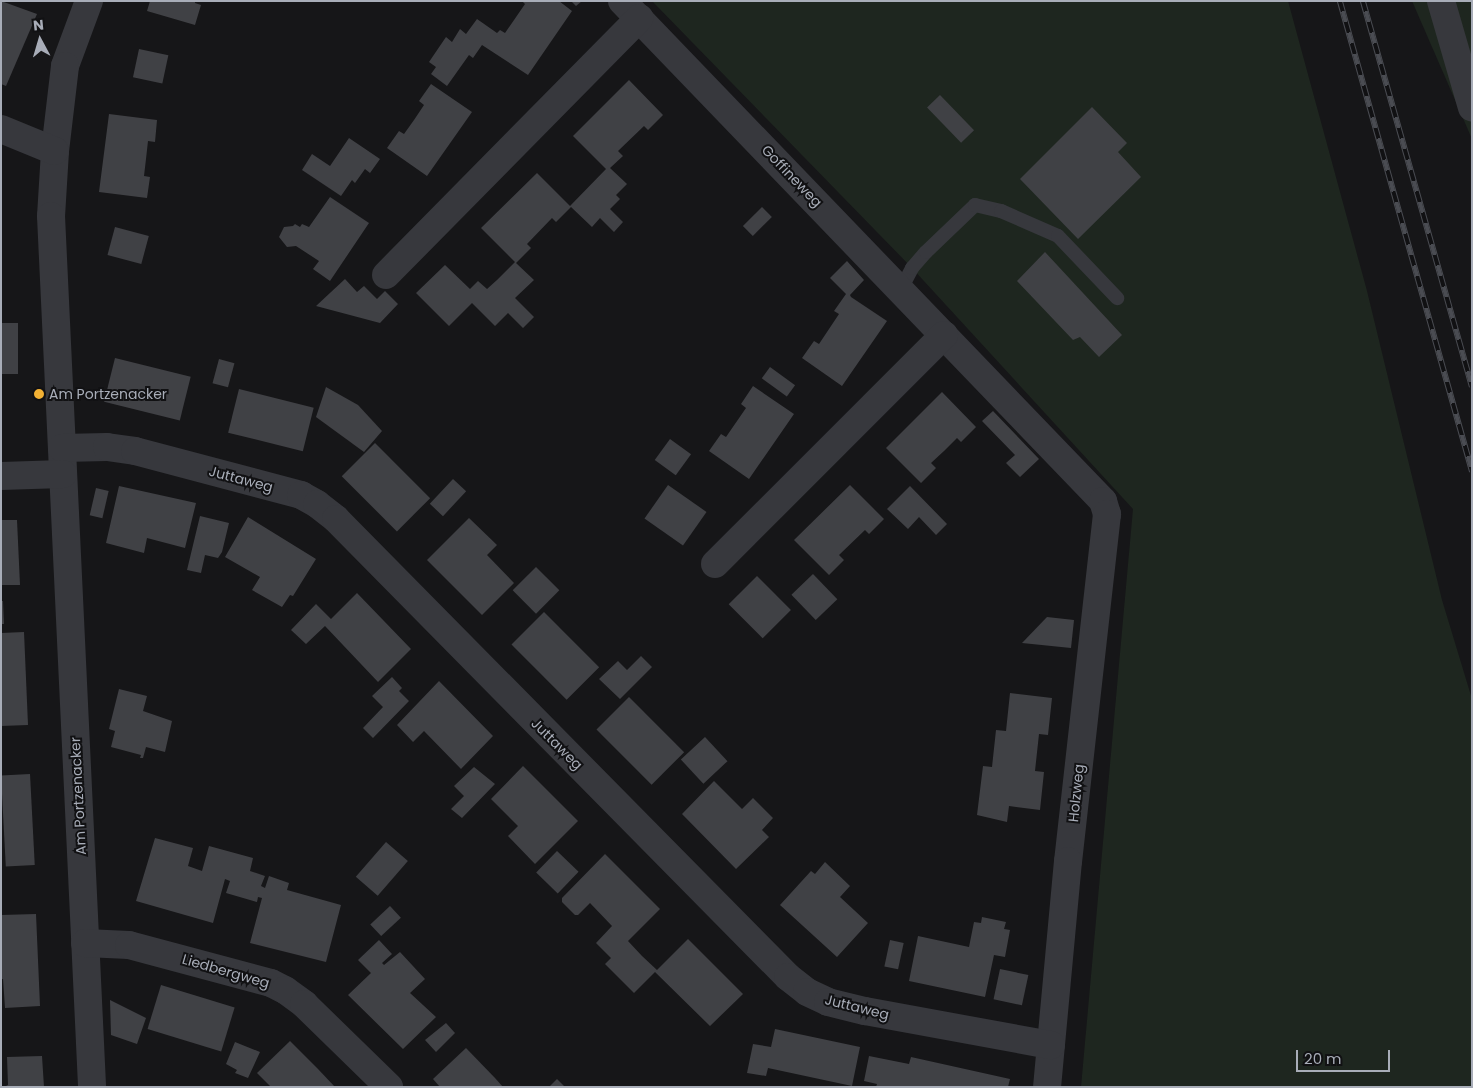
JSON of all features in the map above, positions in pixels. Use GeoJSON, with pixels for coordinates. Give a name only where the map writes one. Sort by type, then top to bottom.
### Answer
{"type":"FeatureCollection","features":[{"type":"Feature","properties":{"kind":"street","name":"Am Portzenacker"},"geometry":{"type":"LineString","coordinates":[[89,1],[65,66],[55,151],[52,216],[92,1087]]}},
{"type":"Feature","properties":{"kind":"street"},"geometry":{"type":"LineString","coordinates":[[1441,1],[1472,108]]}},
{"type":"Feature","properties":{"kind":"street","name":"Goffineweg"},"geometry":{"type":"LineString","coordinates":[[386,275],[631,9],[1103,501]]}},
{"type":"Feature","properties":{"kind":"street"},"geometry":{"type":"LineString","coordinates":[[1,129],[55,151]]}},
{"type":"Feature","properties":{"kind":"street"},"geometry":{"type":"LineString","coordinates":[[715,564],[944,335]]}},
{"type":"Feature","properties":{"kind":"street","name":"Juttaweg"},"geometry":{"type":"LineString","coordinates":[[1,476],[63,461],[107,447],[135,451],[300,495],[317,504],[336,519],[788,977],[807,992],[828,1002],[865,1011],[1051,1045]]}},
{"type":"Feature","properties":{"kind":"street","name":"Holzweg"},"geometry":{"type":"LineString","coordinates":[[1048,1087],[1068,861],[1107,514],[1103,501]]}},
{"type":"Feature","properties":{"kind":"street","name":"Liedbergweg"},"geometry":{"type":"LineString","coordinates":[[85,943],[129,945],[271,983],[286,990],[304,1004],[388,1087]]}},
{"type":"Feature","properties":{"kind":"lane"},"geometry":{"type":"LineString","coordinates":[[900,289],[912,268],[926,252],[975,205],[1001,210],[1058,236],[1117,298]]}},
{"type":"Feature","properties":{"kind":"shaded area"},"geometry":{"type":"Polygon","coordinates":[[[652,1],[1288,1],[1367,291],[1442,600],[1472,699],[1472,1087],[1081,1087],[1133,509],[912,268],[652,1]]]}},
{"type":"Feature","properties":{"kind":"shaded area"},"geometry":{"type":"Polygon","coordinates":[[[1412,1],[1472,1],[1472,139],[1412,1]]]}},
{"type":"Feature","properties":{"kind":"building"},"geometry":{"type":"Polygon","coordinates":[[[1,1],[37,14],[6,86],[1,84],[1,1]]]}},
{"type":"Feature","properties":{"kind":"building"},"geometry":{"type":"Polygon","coordinates":[[[150,1],[195,1],[195,3],[201,5],[195,25],[147,11],[150,1]]]}},
{"type":"Feature","properties":{"kind":"building"},"geometry":{"type":"Polygon","coordinates":[[[522,1],[559,1],[572,11],[528,75],[482,45],[473,58],[469,55],[447,86],[431,74],[436,67],[429,62],[446,37],[452,42],[460,29],[466,34],[477,19],[497,33],[500,30],[505,33],[525,4],[522,1]]]}},
{"type":"Feature","properties":{"kind":"building"},"geometry":{"type":"Polygon","coordinates":[[[571,1],[582,1],[576,6],[571,1]]]}},
{"type":"Feature","properties":{"kind":"building"},"geometry":{"type":"Polygon","coordinates":[[[139,49],[168,55],[162,84],[133,77],[139,49]]]}},
{"type":"Feature","properties":{"kind":"building"},"geometry":{"type":"Polygon","coordinates":[[[629,80],[663,115],[648,130],[644,126],[618,151],[623,156],[610,168],[627,184],[616,195],[620,199],[610,209],[623,222],[614,232],[600,218],[592,227],[571,207],[556,222],[552,218],[527,244],[531,248],[516,263],[534,280],[515,298],[534,317],[523,328],[508,313],[495,326],[472,303],[449,326],[416,293],[445,265],[470,289],[478,281],[487,289],[515,262],[481,228],[537,173],[570,206],[606,169],[573,136],[629,80]]]}},
{"type":"Feature","properties":{"kind":"building"},"geometry":{"type":"Polygon","coordinates":[[[431,84],[472,112],[427,176],[387,148],[399,131],[404,134],[414,120],[424,105],[419,101],[431,84]]]}},
{"type":"Feature","properties":{"kind":"building"},"geometry":{"type":"Polygon","coordinates":[[[940,95],[974,130],[961,143],[927,108],[940,95]]]}},
{"type":"Feature","properties":{"kind":"building"},"geometry":{"type":"Polygon","coordinates":[[[1092,107],[1127,143],[1118,152],[1141,177],[1078,239],[1020,179],[1092,107]]]}},
{"type":"Feature","properties":{"kind":"building"},"geometry":{"type":"Polygon","coordinates":[[[109,114],[157,120],[155,142],[148,141],[144,176],[150,177],[147,198],[99,192],[109,114]]]}},
{"type":"Feature","properties":{"kind":"building"},"geometry":{"type":"Polygon","coordinates":[[[349,138],[380,159],[370,173],[365,169],[355,183],[352,180],[341,196],[302,170],[312,154],[330,166],[349,138]]]}},
{"type":"Feature","properties":{"kind":"building"},"geometry":{"type":"Polygon","coordinates":[[[330,197],[369,223],[330,281],[313,269],[319,261],[296,246],[287,247],[279,237],[284,227],[295,224],[300,227],[302,224],[309,227],[330,197]]]}},
{"type":"Feature","properties":{"kind":"building"},"geometry":{"type":"Polygon","coordinates":[[[762,207],[772,217],[753,236],[743,226],[762,207]]]}},
{"type":"Feature","properties":{"kind":"building"},"geometry":{"type":"Polygon","coordinates":[[[115,227],[149,236],[141,264],[107,255],[115,227]]]}},
{"type":"Feature","properties":{"kind":"building"},"geometry":{"type":"Polygon","coordinates":[[[1045,252],[1122,335],[1099,357],[1080,337],[1073,340],[1017,281],[1045,252]]]}},
{"type":"Feature","properties":{"kind":"building"},"geometry":{"type":"Polygon","coordinates":[[[847,261],[864,280],[850,295],[851,297],[887,321],[842,386],[802,358],[814,341],[819,344],[839,314],[834,311],[846,294],[830,278],[847,261]]]}},
{"type":"Feature","properties":{"kind":"building"},"geometry":{"type":"Polygon","coordinates":[[[345,279],[357,292],[364,286],[377,299],[385,291],[398,304],[380,323],[316,306],[345,279]]]}},
{"type":"Feature","properties":{"kind":"building"},"geometry":{"type":"Polygon","coordinates":[[[1,323],[18,323],[18,374],[1,374],[1,323]]]}},
{"type":"Feature","properties":{"kind":"building"},"geometry":{"type":"Polygon","coordinates":[[[115,358],[191,377],[180,421],[104,402],[115,358]]]}},
{"type":"Feature","properties":{"kind":"building"},"geometry":{"type":"Polygon","coordinates":[[[219,359],[234,363],[228,387],[213,383],[219,359]]]}},
{"type":"Feature","properties":{"kind":"building"},"geometry":{"type":"Polygon","coordinates":[[[770,367],[795,385],[787,397],[762,378],[770,367]]]}},
{"type":"Feature","properties":{"kind":"building"},"geometry":{"type":"Polygon","coordinates":[[[753,386],[794,414],[749,479],[709,451],[721,434],[726,437],[746,408],[741,404],[753,386]]]}},
{"type":"Feature","properties":{"kind":"building"},"geometry":{"type":"Polygon","coordinates":[[[326,387],[358,405],[382,431],[364,452],[316,417],[326,387]]]}},
{"type":"Feature","properties":{"kind":"building"},"geometry":{"type":"Polygon","coordinates":[[[239,389],[314,408],[303,451],[228,433],[239,389]]]}},
{"type":"Feature","properties":{"kind":"building"},"geometry":{"type":"Polygon","coordinates":[[[942,392],[976,427],[961,442],[957,438],[931,463],[936,468],[921,483],[886,448],[942,392]]]}},
{"type":"Feature","properties":{"kind":"building"},"geometry":{"type":"Polygon","coordinates":[[[993,411],[1039,459],[1020,477],[1006,463],[1015,455],[982,421],[993,411]]]}},
{"type":"Feature","properties":{"kind":"building"},"geometry":{"type":"Polygon","coordinates":[[[670,439],[691,454],[676,475],[655,460],[670,439]]]}},
{"type":"Feature","properties":{"kind":"building"},"geometry":{"type":"Polygon","coordinates":[[[375,443],[430,498],[397,531],[342,476],[375,443]]]}},
{"type":"Feature","properties":{"kind":"building"},"geometry":{"type":"Polygon","coordinates":[[[453,479],[466,491],[443,516],[430,504],[453,479]]]}},
{"type":"Feature","properties":{"kind":"building"},"geometry":{"type":"Polygon","coordinates":[[[668,485],[707,512],[683,546],[644,519],[668,485]]]}},
{"type":"Feature","properties":{"kind":"building"},"geometry":{"type":"Polygon","coordinates":[[[850,485],[884,519],[869,534],[865,530],[839,555],[844,560],[829,575],[794,540],[850,485]]]}},
{"type":"Feature","properties":{"kind":"building"},"geometry":{"type":"Polygon","coordinates":[[[119,486],[196,503],[185,548],[147,538],[144,553],[106,543],[119,486]]]}},
{"type":"Feature","properties":{"kind":"building"},"geometry":{"type":"Polygon","coordinates":[[[910,486],[947,524],[936,535],[919,517],[908,529],[887,509],[910,486]]]}},
{"type":"Feature","properties":{"kind":"building"},"geometry":{"type":"Polygon","coordinates":[[[96,488],[109,491],[102,518],[90,515],[96,488]]]}},
{"type":"Feature","properties":{"kind":"building"},"geometry":{"type":"Polygon","coordinates":[[[200,516],[229,523],[222,552],[218,558],[205,555],[201,573],[187,570],[200,516]]]}},
{"type":"Feature","properties":{"kind":"building"},"geometry":{"type":"Polygon","coordinates":[[[248,517],[316,559],[293,596],[290,595],[282,607],[252,590],[260,577],[225,557],[248,517]]]}},
{"type":"Feature","properties":{"kind":"building"},"geometry":{"type":"Polygon","coordinates":[[[469,518],[497,545],[487,555],[514,583],[482,615],[427,560],[469,518]]]}},
{"type":"Feature","properties":{"kind":"building"},"geometry":{"type":"Polygon","coordinates":[[[1,520],[17,520],[20,585],[1,585],[1,520]]]}},
{"type":"Feature","properties":{"kind":"building"},"geometry":{"type":"Polygon","coordinates":[[[536,567],[559,590],[536,614],[513,590],[536,567]]]}},
{"type":"Feature","properties":{"kind":"building"},"geometry":{"type":"Polygon","coordinates":[[[813,574],[837,599],[816,620],[791,595],[813,574]]]}},
{"type":"Feature","properties":{"kind":"building"},"geometry":{"type":"Polygon","coordinates":[[[757,576],[791,610],[763,638],[729,604],[757,576]]]}},
{"type":"Feature","properties":{"kind":"building"},"geometry":{"type":"Polygon","coordinates":[[[357,593],[411,649],[378,682],[325,626],[306,644],[291,630],[316,604],[331,619],[357,593]]]}},
{"type":"Feature","properties":{"kind":"building"},"geometry":{"type":"Polygon","coordinates":[[[1,601],[3,601],[4,624],[1,624],[1,601]]]}},
{"type":"Feature","properties":{"kind":"building"},"geometry":{"type":"Polygon","coordinates":[[[544,612],[599,667],[567,700],[511,645],[544,612]]]}},
{"type":"Feature","properties":{"kind":"building"},"geometry":{"type":"Polygon","coordinates":[[[1047,617],[1074,620],[1071,648],[1022,643],[1047,617]]]}},
{"type":"Feature","properties":{"kind":"building"},"geometry":{"type":"Polygon","coordinates":[[[24,632],[28,725],[1,726],[1,633],[24,632]]]}},
{"type":"Feature","properties":{"kind":"building"},"geometry":{"type":"Polygon","coordinates":[[[641,656],[652,667],[620,699],[599,679],[618,661],[627,670],[641,656]]]}},
{"type":"Feature","properties":{"kind":"building"},"geometry":{"type":"Polygon","coordinates":[[[392,677],[402,688],[399,691],[409,701],[373,738],[363,728],[383,707],[372,696],[392,677]]]}},
{"type":"Feature","properties":{"kind":"building"},"geometry":{"type":"Polygon","coordinates":[[[439,681],[493,736],[461,769],[424,731],[413,742],[397,725],[439,681]]]}},
{"type":"Feature","properties":{"kind":"building"},"geometry":{"type":"Polygon","coordinates":[[[119,689],[147,696],[143,711],[172,721],[165,752],[146,747],[143,758],[140,758],[141,755],[111,747],[115,731],[109,729],[119,689]]]}},
{"type":"Feature","properties":{"kind":"building"},"geometry":{"type":"Polygon","coordinates":[[[1010,693],[1052,698],[1048,735],[1039,734],[1035,771],[1044,772],[1040,810],[1009,806],[1007,822],[977,815],[983,766],[992,767],[996,730],[1006,731],[1010,693]]]}},
{"type":"Feature","properties":{"kind":"building"},"geometry":{"type":"Polygon","coordinates":[[[629,697],[684,752],[652,785],[596,730],[629,697]]]}},
{"type":"Feature","properties":{"kind":"building"},"geometry":{"type":"Polygon","coordinates":[[[705,737],[728,761],[703,784],[681,760],[705,737]]]}},
{"type":"Feature","properties":{"kind":"building"},"geometry":{"type":"Polygon","coordinates":[[[523,766],[578,821],[535,864],[508,836],[518,826],[491,799],[523,766]]]}},
{"type":"Feature","properties":{"kind":"building"},"geometry":{"type":"Polygon","coordinates":[[[474,767],[495,784],[462,818],[451,809],[464,796],[454,786],[474,767]]]}},
{"type":"Feature","properties":{"kind":"building"},"geometry":{"type":"Polygon","coordinates":[[[30,774],[35,865],[6,866],[1,776],[30,774]]]}},
{"type":"Feature","properties":{"kind":"building"},"geometry":{"type":"Polygon","coordinates":[[[714,781],[742,809],[753,798],[773,818],[762,830],[769,837],[736,869],[682,814],[714,781]]]}},
{"type":"Feature","properties":{"kind":"building"},"geometry":{"type":"Polygon","coordinates":[[[155,838],[193,848],[188,866],[202,871],[209,846],[253,858],[250,871],[265,876],[261,886],[265,888],[269,876],[289,883],[287,890],[341,905],[326,962],[250,943],[262,898],[258,897],[257,902],[226,893],[230,881],[225,879],[213,923],[136,901],[155,838]]]}},
{"type":"Feature","properties":{"kind":"building"},"geometry":{"type":"Polygon","coordinates":[[[386,842],[408,861],[378,896],[356,877],[386,842]]]}},
{"type":"Feature","properties":{"kind":"building"},"geometry":{"type":"Polygon","coordinates":[[[557,851],[579,872],[558,893],[536,873],[557,851]]]}},
{"type":"Feature","properties":{"kind":"building"},"geometry":{"type":"Polygon","coordinates":[[[605,854],[660,909],[628,941],[642,956],[657,970],[688,939],[743,994],[710,1026],[655,972],[634,993],[605,964],[611,958],[596,943],[612,926],[590,903],[578,915],[575,915],[562,902],[562,898],[605,854]]]}},
{"type":"Feature","properties":{"kind":"building"},"geometry":{"type":"Polygon","coordinates":[[[825,862],[850,886],[840,897],[868,923],[837,957],[780,905],[811,871],[815,874],[825,862]]]}},
{"type":"Feature","properties":{"kind":"building"},"geometry":{"type":"Polygon","coordinates":[[[390,906],[401,918],[381,936],[370,924],[390,906]]]}},
{"type":"Feature","properties":{"kind":"building"},"geometry":{"type":"Polygon","coordinates":[[[36,914],[40,1006],[5,1008],[3,979],[1,979],[1,915],[36,914]]]}},
{"type":"Feature","properties":{"kind":"building"},"geometry":{"type":"Polygon","coordinates":[[[982,917],[1006,922],[1004,929],[1010,930],[1005,957],[994,955],[985,997],[909,981],[918,936],[969,947],[974,922],[981,923],[982,917]]]}},
{"type":"Feature","properties":{"kind":"building"},"geometry":{"type":"Polygon","coordinates":[[[379,940],[392,954],[382,963],[384,965],[400,952],[425,979],[410,993],[436,1017],[403,1049],[348,995],[371,973],[358,960],[379,940]]]}},
{"type":"Feature","properties":{"kind":"building"},"geometry":{"type":"Polygon","coordinates":[[[890,940],[904,943],[898,969],[884,966],[890,940]]]}},
{"type":"Feature","properties":{"kind":"building"},"geometry":{"type":"Polygon","coordinates":[[[1000,969],[1028,975],[1022,1005],[994,999],[1000,969]]]}},
{"type":"Feature","properties":{"kind":"building"},"geometry":{"type":"Polygon","coordinates":[[[161,985],[235,1008],[221,1052],[148,1029],[161,985]]]}},
{"type":"Feature","properties":{"kind":"building"},"geometry":{"type":"Polygon","coordinates":[[[110,1000],[146,1018],[137,1044],[111,1035],[110,1000]]]}},
{"type":"Feature","properties":{"kind":"building"},"geometry":{"type":"Polygon","coordinates":[[[446,1023],[455,1033],[436,1052],[425,1040],[446,1023]]]}},
{"type":"Feature","properties":{"kind":"building"},"geometry":{"type":"Polygon","coordinates":[[[775,1029],[860,1047],[852,1086],[768,1068],[766,1076],[747,1073],[753,1044],[771,1047],[775,1029]]]}},
{"type":"Feature","properties":{"kind":"building"},"geometry":{"type":"Polygon","coordinates":[[[290,1041],[335,1087],[271,1087],[257,1073],[290,1041]]]}},
{"type":"Feature","properties":{"kind":"building"},"geometry":{"type":"Polygon","coordinates":[[[235,1042],[260,1052],[248,1078],[235,1073],[237,1070],[226,1064],[235,1042]]]}},
{"type":"Feature","properties":{"kind":"building"},"geometry":{"type":"Polygon","coordinates":[[[466,1048],[503,1087],[440,1087],[433,1079],[466,1048]]]}},
{"type":"Feature","properties":{"kind":"building"},"geometry":{"type":"Polygon","coordinates":[[[42,1056],[44,1087],[4,1087],[8,1085],[7,1057],[42,1056]]]}},
{"type":"Feature","properties":{"kind":"building"},"geometry":{"type":"Polygon","coordinates":[[[869,1056],[909,1064],[911,1057],[1010,1079],[1008,1087],[876,1087],[877,1084],[864,1081],[869,1056]]]}},
{"type":"Feature","properties":{"kind":"building"},"geometry":{"type":"Polygon","coordinates":[[[557,1079],[565,1087],[549,1087],[557,1079]]]}},
{"type":"Feature","properties":{"kind":"railway"},"geometry":{"type":"LineString","coordinates":[[1340,1],[1472,472]]}},
{"type":"Feature","properties":{"kind":"railway"},"geometry":{"type":"LineString","coordinates":[[1363,1],[1472,387]]}},
{"type":"Feature","properties":{"kind":"place","name":"Am Portzenacker"},"geometry":{"type":"Point","coordinates":[39,394]}}]}
